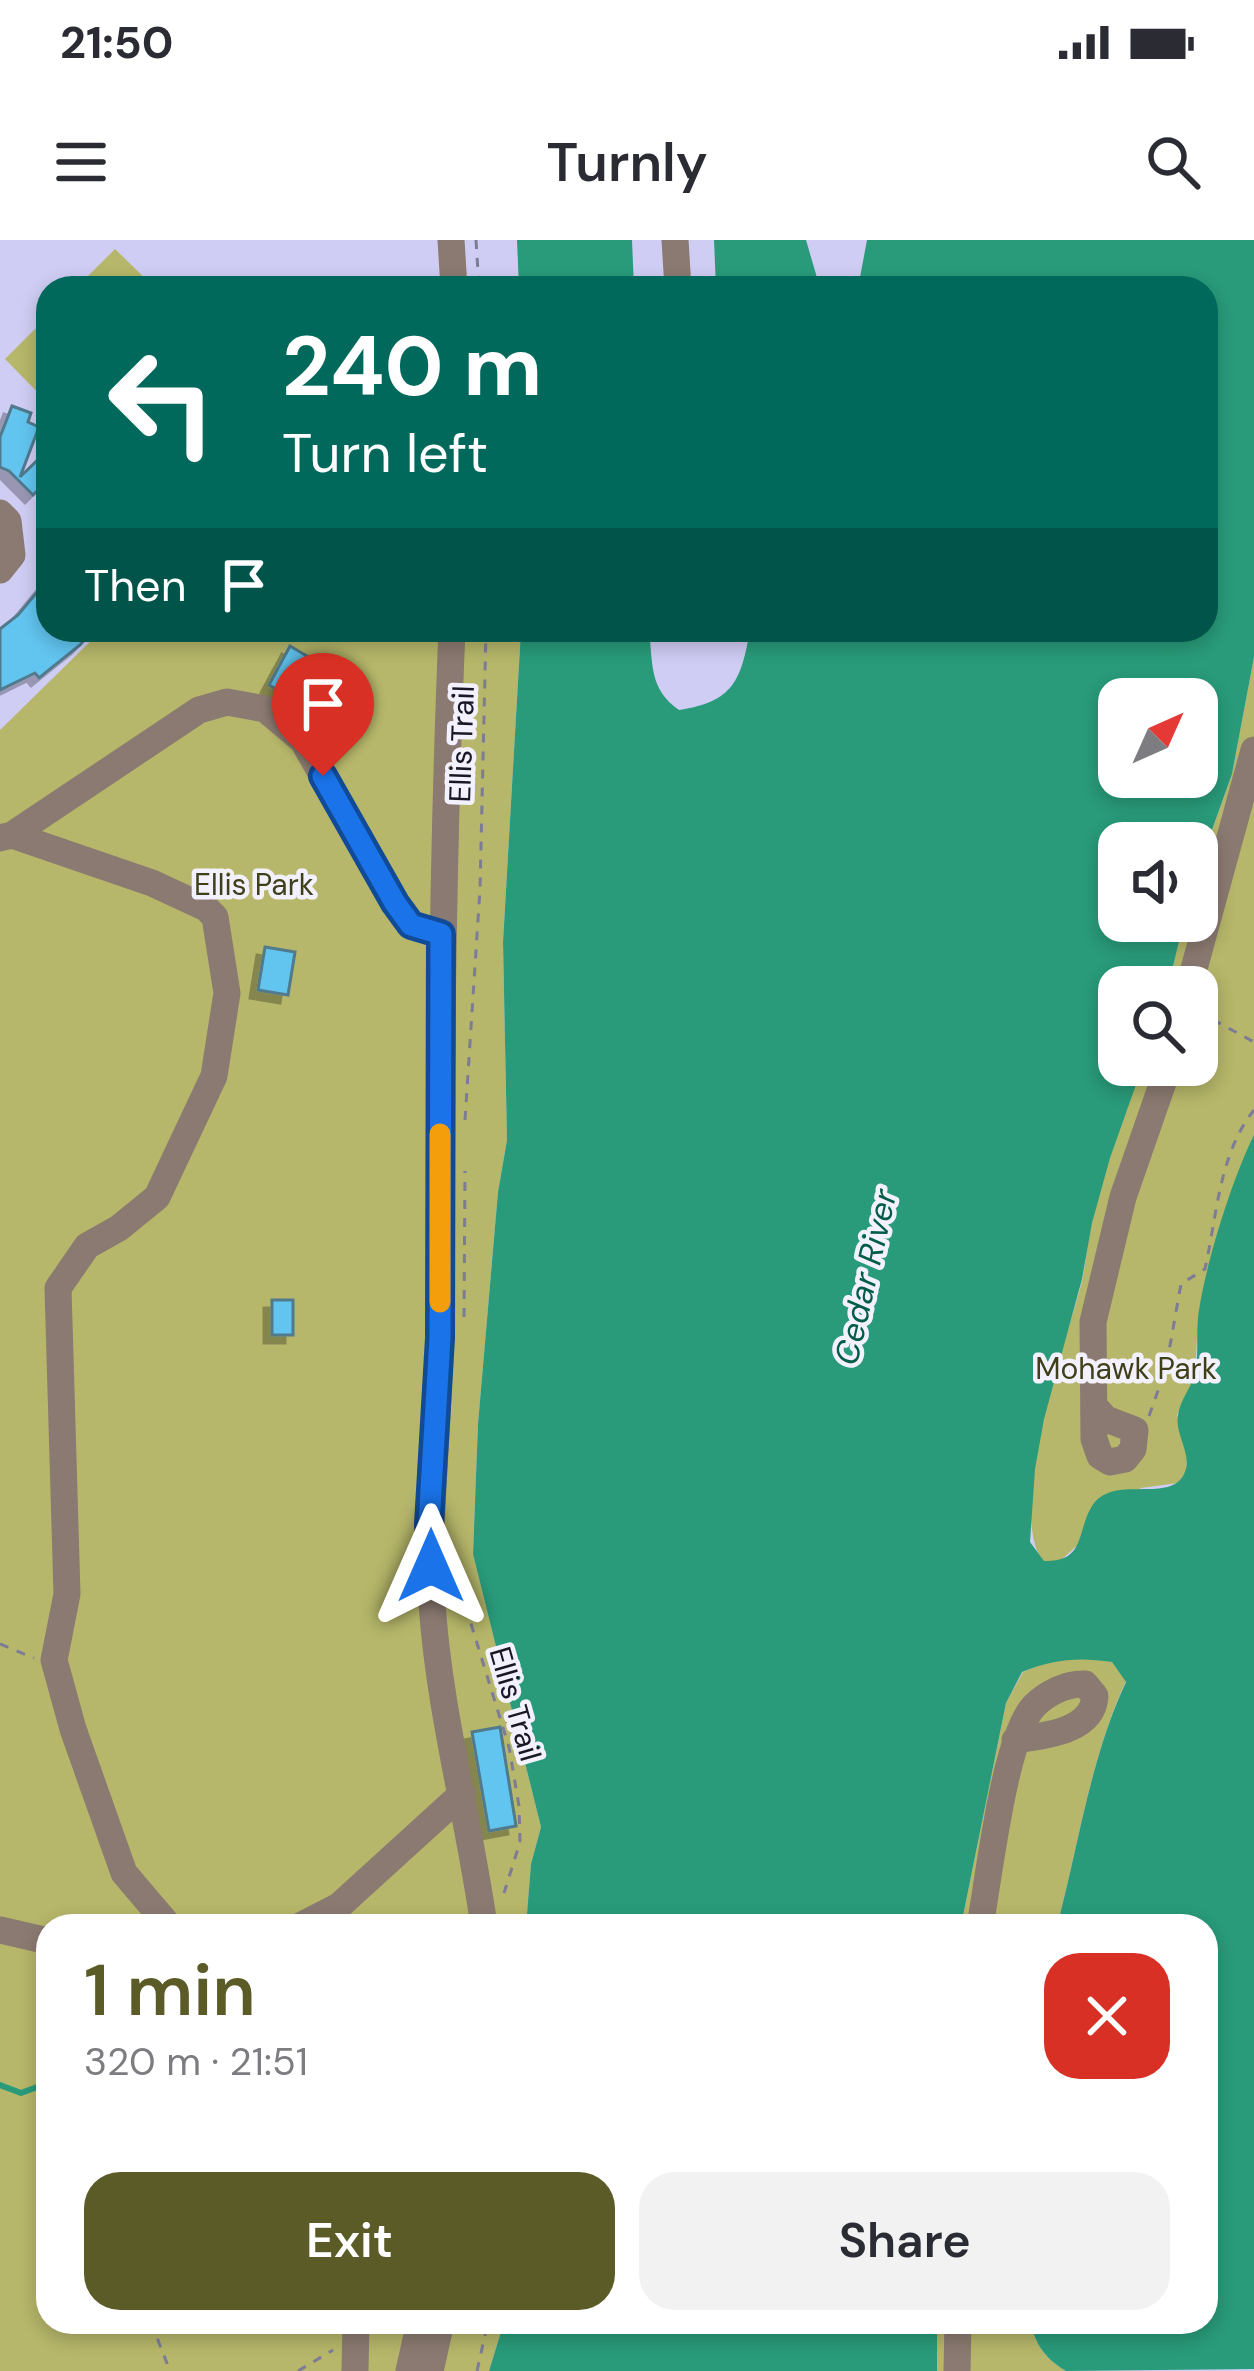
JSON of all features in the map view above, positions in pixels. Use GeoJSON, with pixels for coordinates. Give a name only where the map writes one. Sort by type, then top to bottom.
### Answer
{"type":"FeatureCollection","features":[{"type":"Feature","properties":{"kind":"street"},"geometry":{"type":"LineString","coordinates":[[451,240],[453,276]]}},
{"type":"Feature","properties":{"kind":"street"},"geometry":{"type":"LineString","coordinates":[[675,240],[677,276]]}},
{"type":"Feature","properties":{"kind":"street"},"geometry":{"type":"LineString","coordinates":[[0,513],[8,520],[12,555],[0,570]]}},
{"type":"Feature","properties":{"kind":"street"},"geometry":{"type":"LineString","coordinates":[[452,642],[441,934],[440,1338],[429,1524],[432,1608],[462,1794],[492,1914]]}},
{"type":"Feature","properties":{"kind":"street"},"geometry":{"type":"LineString","coordinates":[[6,836],[199,710],[227,702],[266,709],[303,741],[371,865],[411,925],[441,934]]}},
{"type":"Feature","properties":{"kind":"street"},"geometry":{"type":"LineString","coordinates":[[1195,966],[1254,750]]}},
{"type":"Feature","properties":{"kind":"street"},"geometry":{"type":"LineString","coordinates":[[6,836],[152,883],[206,908],[215,917],[227,992],[214,1076],[157,1197],[119,1228],[87,1246],[58,1288],[67,1594],[54,1660],[124,1873],[159,1914]]}},
{"type":"Feature","properties":{"kind":"street"},"geometry":{"type":"LineString","coordinates":[[1095,1407],[1106,1419],[1135,1430],[1133,1449],[1125,1460],[1110,1462],[1100,1456],[1094,1439],[1093,1322],[1107,1255],[1162,1086]]}},
{"type":"Feature","properties":{"kind":"street"},"geometry":{"type":"LineString","coordinates":[[982,1914],[1015,1740]]}},
{"type":"Feature","properties":{"kind":"street"},"geometry":{"type":"LineString","coordinates":[[323,1914],[339,1906],[462,1794]]}},
{"type":"Feature","properties":{"kind":"street"},"geometry":{"type":"LineString","coordinates":[[0,1930],[36,1938]]}},
{"type":"Feature","properties":{"kind":"street"},"geometry":{"type":"LineString","coordinates":[[410,2371],[418,2334]]}},
{"type":"Feature","properties":{"kind":"street"},"geometry":{"type":"LineString","coordinates":[[430,2371],[438,2334]]}},
{"type":"Feature","properties":{"kind":"street"},"geometry":{"type":"LineString","coordinates":[[957,2371],[958,2334]]}},
{"type":"Feature","properties":{"kind":"path"},"geometry":{"type":"LineString","coordinates":[[476,240],[478,276]]}},
{"type":"Feature","properties":{"kind":"path","name":"Ellis Trail"},"geometry":{"type":"LineString","coordinates":[[465,1120],[480,889],[486,642]]}},
{"type":"Feature","properties":{"kind":"path"},"geometry":{"type":"LineString","coordinates":[[1218,1023],[1254,1042]]}},
{"type":"Feature","properties":{"kind":"path"},"geometry":{"type":"LineString","coordinates":[[1135,1430],[1153,1412],[1181,1284],[1205,1269],[1226,1162],[1237,1132],[1254,1110]]}},
{"type":"Feature","properties":{"kind":"path"},"geometry":{"type":"LineString","coordinates":[[464,1157],[464,1324]]}},
{"type":"Feature","properties":{"kind":"path","name":"Ellis Trail"},"geometry":{"type":"LineString","coordinates":[[452,1562],[509,1747],[520,1806],[520,1842],[494,1914]]}},
{"type":"Feature","properties":{"kind":"path"},"geometry":{"type":"LineString","coordinates":[[0,1644],[24,1656],[54,1660]]}},
{"type":"Feature","properties":{"kind":"path"},"geometry":{"type":"LineString","coordinates":[[156,2334],[170,2371]]}},
{"type":"Feature","properties":{"kind":"path"},"geometry":{"type":"LineString","coordinates":[[477,2371],[485,2334]]}},
{"type":"Feature","properties":{"kind":"path"},"geometry":{"type":"LineString","coordinates":[[298,2371],[342,2344],[356,2346]]}},
{"type":"Feature","properties":{"kind":"green space"},"geometry":{"type":"Polygon","coordinates":[[[115,249],[143,276],[88,276],[115,249]]]}},
{"type":"Feature","properties":{"kind":"green space"},"geometry":{"type":"Polygon","coordinates":[[[36,328],[36,391],[5,359],[36,328]]]}},
{"type":"Feature","properties":{"kind":"green space","name":"Ellis Park"},"geometry":{"type":"Polygon","coordinates":[[[90,642],[520,642],[503,942],[507,1140],[498,1192],[478,1424],[473,1553],[541,1827],[531,1864],[527,1914],[36,1914],[36,2334],[500,2334],[489,2371],[0,2371],[0,730],[90,642]]]}},
{"type":"Feature","properties":{"kind":"green space","name":"Mohawk Park"},"geometry":{"type":"Polygon","coordinates":[[[1254,657],[1254,1135],[1217,1238],[1198,1319],[1195,1376],[1177,1415],[1186,1472],[1178,1483],[1141,1488],[1060,1561],[1042,1561],[1033,1535],[1034,1465],[1081,1285],[1092,1222],[1121,1123],[1135,1086],[1218,1086],[1218,966],[1173,966],[1179,942],[1218,942],[1215,822],[1232,774],[1254,657]]]}},
{"type":"Feature","properties":{"kind":"green space"},"geometry":{"type":"Polygon","coordinates":[[[1079,1657],[1112,1662],[1126,1681],[1094,1771],[1060,1914],[963,1914],[1006,1703],[1023,1672],[1079,1657]]]}},
{"type":"Feature","properties":{"kind":"green space"},"geometry":{"type":"Polygon","coordinates":[[[937,2334],[1034,2334],[1043,2351],[1066,2371],[937,2371],[937,2334]]]}},
{"type":"Feature","properties":{"kind":"water"},"geometry":{"type":"Polygon","coordinates":[[[517,240],[632,240],[634,276],[518,276],[517,240]]]}},
{"type":"Feature","properties":{"kind":"water"},"geometry":{"type":"Polygon","coordinates":[[[714,240],[806,240],[816,276],[716,276],[714,240]]]}},
{"type":"Feature","properties":{"kind":"water","name":"Cedar River"},"geometry":{"type":"Polygon","coordinates":[[[867,240],[1254,240],[1254,657],[1232,774],[1215,822],[1098,822],[1098,942],[1179,942],[1173,966],[1098,966],[1098,1086],[1136,1086],[1092,1223],[1082,1279],[1044,1419],[1030,1542],[1044,1561],[1067,1556],[1101,1497],[1165,1488],[1183,1476],[1187,1461],[1178,1415],[1195,1372],[1201,1298],[1220,1224],[1254,1135],[1254,2369],[1066,2371],[1043,2351],[1034,2334],[1218,2334],[1218,1914],[1060,1914],[1094,1771],[1126,1682],[1112,1662],[1066,1660],[1022,1672],[1006,1703],[963,1914],[527,1914],[531,1864],[541,1827],[473,1554],[478,1424],[498,1192],[507,1140],[503,942],[520,642],[650,642],[657,684],[679,710],[723,695],[738,676],[747,642],[1218,642],[1218,276],[860,276],[867,240]]]}},
{"type":"Feature","properties":{"kind":"water"},"geometry":{"type":"Polygon","coordinates":[[[500,2334],[937,2334],[937,2371],[489,2371],[500,2334]]]}},
{"type":"Feature","properties":{"kind":"building"},"geometry":{"type":"Polygon","coordinates":[[[12,406],[31,413],[28,422],[36,426],[36,435],[20,477],[36,462],[33,495],[0,467],[0,437],[12,406]]]}},
{"type":"Feature","properties":{"kind":"building"},"geometry":{"type":"Polygon","coordinates":[[[36,593],[36,642],[83,642],[39,678],[35,673],[0,690],[0,629],[36,593]]]}},
{"type":"Feature","properties":{"kind":"building"},"geometry":{"type":"Polygon","coordinates":[[[290,646],[317,662],[296,700],[269,685],[290,646]]]}},
{"type":"Feature","properties":{"kind":"building"},"geometry":{"type":"Polygon","coordinates":[[[265,947],[295,952],[288,995],[258,990],[265,947]]]}},
{"type":"Feature","properties":{"kind":"building"},"geometry":{"type":"Polygon","coordinates":[[[272,1300],[293,1300],[293,1335],[272,1335],[272,1300]]]}},
{"type":"Feature","properties":{"kind":"building"},"geometry":{"type":"Polygon","coordinates":[[[500,1727],[516,1826],[489,1831],[472,1732],[500,1727]]]}},
{"type":"Feature","properties":{"kind":"waterway"},"geometry":{"type":"LineString","coordinates":[[0,2085],[21,2093],[36,2087]]}},
{"type":"Feature","properties":{"kind":"slow traffic"},"geometry":{"type":"LineString","coordinates":[[440,1134],[440,1302]]}},
{"type":"Feature","properties":{"kind":"route"},"geometry":{"type":"LineString","coordinates":[[323,776],[371,865],[411,925],[441,934],[440,1338],[429,1524],[431,1566]]}}]}
